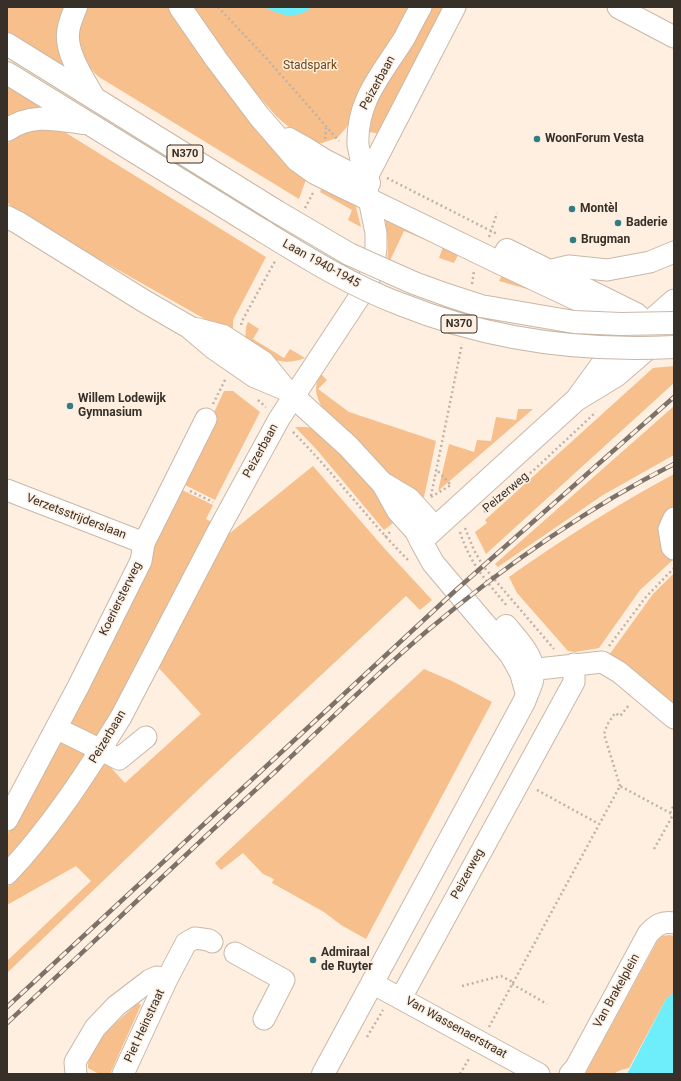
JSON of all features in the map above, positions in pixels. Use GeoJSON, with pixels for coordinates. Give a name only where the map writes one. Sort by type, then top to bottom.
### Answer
{"type":"FeatureCollection","features":[{"type":"Feature","properties":{"kind":"main road"},"geometry":{"type":"LineString","coordinates":[[76,7],[69,26],[68,41],[75,62],[93,98]]}},
{"type":"Feature","properties":{"kind":"main road"},"geometry":{"type":"LineString","coordinates":[[181,10],[259,116],[273,131],[324,160],[366,178],[495,246],[630,311],[641,318],[652,338]]}},
{"type":"Feature","properties":{"kind":"main road","name":"Laan 1940-1945"},"geometry":{"type":"LineString","coordinates":[[7,44],[276,211],[343,250],[414,283],[481,306],[574,322],[674,324]]}},
{"type":"Feature","properties":{"kind":"main road","name":"Laan 1940-1945"},"geometry":{"type":"LineString","coordinates":[[7,73],[338,276],[399,304],[471,328],[526,340],[604,348],[652,338]]}},
{"type":"Feature","properties":{"kind":"main road","name":"N370"},"geometry":{"type":"LineString","coordinates":[[7,130],[20,122],[40,118],[57,119],[91,125]]}},
{"type":"Feature","properties":{"kind":"main road"},"geometry":{"type":"LineString","coordinates":[[10,217],[144,301],[189,327],[223,336],[263,362],[289,392],[348,446],[383,484],[409,499],[428,520],[427,535],[528,652],[531,661],[526,670],[524,684],[527,694],[521,709],[323,1074]]}},
{"type":"Feature","properties":{"kind":"main road"},"geometry":{"type":"LineString","coordinates":[[495,246],[618,321],[652,338]]}},
{"type":"Feature","properties":{"kind":"main road","name":"Peizerweg"},"geometry":{"type":"LineString","coordinates":[[427,535],[576,400],[603,363],[652,338]]}},
{"type":"Feature","properties":{"kind":"street","name":"Peizerbaan"},"geometry":{"type":"LineString","coordinates":[[7,874],[50,823],[85,775],[101,750],[121,717],[222,522],[279,419],[289,392],[362,293],[370,279],[374,264],[376,232],[366,178],[358,146],[357,133],[362,108],[378,77],[404,37],[421,7]]}},
{"type":"Feature","properties":{"kind":"street"},"geometry":{"type":"LineString","coordinates":[[366,178],[455,7]]}},
{"type":"Feature","properties":{"kind":"street"},"geometry":{"type":"LineString","coordinates":[[618,7],[674,37]]}},
{"type":"Feature","properties":{"kind":"street"},"geometry":{"type":"LineString","coordinates":[[548,271],[569,266],[607,270],[650,262],[674,252]]}},
{"type":"Feature","properties":{"kind":"street","name":"Peizerweg"},"geometry":{"type":"LineString","coordinates":[[652,338],[674,300]]}},
{"type":"Feature","properties":{"kind":"street","name":"Peizerweg"},"geometry":{"type":"LineString","coordinates":[[652,338],[674,324]]}},
{"type":"Feature","properties":{"kind":"street","name":"Koeriersterweg"},"geometry":{"type":"LineString","coordinates":[[7,820],[78,687],[141,561],[144,543],[206,419]]}},
{"type":"Feature","properties":{"kind":"street","name":"Verzetsstrijderslaan"},"geometry":{"type":"LineString","coordinates":[[7,490],[144,543]]}},
{"type":"Feature","properties":{"kind":"street"},"geometry":{"type":"LineString","coordinates":[[674,518],[669,529],[672,547],[674,549]]}},
{"type":"Feature","properties":{"kind":"street"},"geometry":{"type":"LineString","coordinates":[[526,670],[602,662],[619,672],[674,718]]}},
{"type":"Feature","properties":{"kind":"street","name":"Peizerweg"},"geometry":{"type":"LineString","coordinates":[[401,998],[574,682],[570,665]]}},
{"type":"Feature","properties":{"kind":"street"},"geometry":{"type":"LineString","coordinates":[[56,728],[119,759],[146,737]]}},
{"type":"Feature","properties":{"kind":"street","name":"Van Brakelplein"},"geometry":{"type":"LineString","coordinates":[[570,1074],[576,1067],[648,934],[655,926],[669,922],[674,923]]}},
{"type":"Feature","properties":{"kind":"street","name":"Piet Heinstraat"},"geometry":{"type":"LineString","coordinates":[[123,1074],[167,979],[186,943],[195,938],[212,942]]}},
{"type":"Feature","properties":{"kind":"street"},"geometry":{"type":"LineString","coordinates":[[235,953],[284,980],[264,1020]]}},
{"type":"Feature","properties":{"kind":"street","name":"Piet Heinstraat"},"geometry":{"type":"LineString","coordinates":[[75,1068],[95,1028],[116,1006],[150,980],[157,977],[167,979]]}},
{"type":"Feature","properties":{"kind":"street","name":"Van Wassenaerstraat"},"geometry":{"type":"LineString","coordinates":[[372,983],[539,1074]]}},
{"type":"Feature","properties":{"kind":"path"},"geometry":{"type":"LineString","coordinates":[[218,7],[266,58],[327,128],[366,178],[495,246]]}},
{"type":"Feature","properties":{"kind":"path"},"geometry":{"type":"LineString","coordinates":[[472,285],[475,268],[495,246],[497,213]]}},
{"type":"Feature","properties":{"kind":"path"},"geometry":{"type":"LineString","coordinates":[[436,469],[451,485],[431,497],[436,469],[463,337]]}},
{"type":"Feature","properties":{"kind":"path"},"geometry":{"type":"LineString","coordinates":[[206,419],[228,374]]}},
{"type":"Feature","properties":{"kind":"path"},"geometry":{"type":"LineString","coordinates":[[254,396],[311,450],[385,537],[411,563]]}},
{"type":"Feature","properties":{"kind":"path","name":"Peizerweg"},"geometry":{"type":"LineString","coordinates":[[481,514],[535,468],[598,410]]}},
{"type":"Feature","properties":{"kind":"path"},"geometry":{"type":"LineString","coordinates":[[174,483],[214,502]]}},
{"type":"Feature","properties":{"kind":"path"},"geometry":{"type":"LineString","coordinates":[[470,524],[465,528],[474,550],[483,566],[570,665]]}},
{"type":"Feature","properties":{"kind":"path"},"geometry":{"type":"LineString","coordinates":[[460,532],[468,554],[478,571],[513,612]]}},
{"type":"Feature","properties":{"kind":"path"},"geometry":{"type":"LineString","coordinates":[[602,662],[606,652],[645,598],[674,568]]}},
{"type":"Feature","properties":{"kind":"path"},"geometry":{"type":"LineString","coordinates":[[641,690],[620,716],[615,713],[607,725],[604,734],[620,786],[674,815],[654,849]]}},
{"type":"Feature","properties":{"kind":"path"},"geometry":{"type":"LineString","coordinates":[[520,780],[599,824]]}},
{"type":"Feature","properties":{"kind":"path"},"geometry":{"type":"LineString","coordinates":[[481,1042],[620,786]]}},
{"type":"Feature","properties":{"kind":"path"},"geometry":{"type":"LineString","coordinates":[[670,813],[674,805]]}},
{"type":"Feature","properties":{"kind":"path"},"geometry":{"type":"LineString","coordinates":[[462,986],[501,976],[547,1004]]}},
{"type":"Feature","properties":{"kind":"path"},"geometry":{"type":"LineString","coordinates":[[364,1042],[382,1011],[398,1002],[401,998]]}},
{"type":"Feature","properties":{"kind":"green space"},"geometry":{"type":"Polygon","coordinates":[[[7,7],[70,7],[72,72],[7,32],[7,7]]]}},
{"type":"Feature","properties":{"kind":"green space"},"geometry":{"type":"Polygon","coordinates":[[[89,7],[167,7],[176,17],[228,94],[255,128],[279,151],[308,174],[299,199],[99,77],[86,62],[80,44],[80,25],[83,16],[89,7]]]}},
{"type":"Feature","properties":{"kind":"green space","name":"Stadspark"},"geometry":{"type":"Polygon","coordinates":[[[192,7],[409,7],[362,93],[347,127],[337,138],[322,143],[317,143],[302,138],[277,117],[257,94],[192,7]]]}},
{"type":"Feature","properties":{"kind":"green space"},"geometry":{"type":"Polygon","coordinates":[[[429,7],[447,7],[381,134],[369,132],[374,109],[385,84],[429,7]]]}},
{"type":"Feature","properties":{"kind":"green space"},"geometry":{"type":"Polygon","coordinates":[[[7,84],[52,112],[7,122],[7,84]]]}},
{"type":"Feature","properties":{"kind":"green space"},"geometry":{"type":"Polygon","coordinates":[[[32,128],[63,131],[266,257],[233,320],[233,335],[20,214],[7,202],[7,144],[11,140],[32,128]]]}},
{"type":"Feature","properties":{"kind":"green space"},"geometry":{"type":"Polygon","coordinates":[[[324,183],[355,203],[361,227],[348,220],[352,210],[320,192],[324,183]]]}},
{"type":"Feature","properties":{"kind":"green space"},"geometry":{"type":"Polygon","coordinates":[[[384,211],[461,249],[454,263],[439,258],[443,247],[404,231],[386,269],[388,247],[384,211]]]}},
{"type":"Feature","properties":{"kind":"green space"},"geometry":{"type":"Polygon","coordinates":[[[502,275],[559,298],[499,281],[502,275]]]}},
{"type":"Feature","properties":{"kind":"green space"},"geometry":{"type":"Polygon","coordinates":[[[248,322],[259,329],[253,339],[284,358],[290,349],[305,358],[287,362],[273,359],[260,352],[245,342],[246,327],[248,322]]]}},
{"type":"Feature","properties":{"kind":"green space"},"geometry":{"type":"Polygon","coordinates":[[[674,366],[674,383],[486,554],[475,532],[487,523],[485,520],[653,368],[674,366]]]}},
{"type":"Feature","properties":{"kind":"green space"},"geometry":{"type":"Polygon","coordinates":[[[320,373],[327,380],[318,389],[349,412],[436,441],[424,497],[413,494],[402,488],[322,407],[316,390],[320,373]]]}},
{"type":"Feature","properties":{"kind":"green space"},"geometry":{"type":"Polygon","coordinates":[[[224,391],[233,391],[260,412],[215,500],[181,483],[224,391]]]}},
{"type":"Feature","properties":{"kind":"green space"},"geometry":{"type":"Polygon","coordinates":[[[674,406],[674,455],[603,495],[498,567],[495,564],[674,406]]]}},
{"type":"Feature","properties":{"kind":"green space"},"geometry":{"type":"Polygon","coordinates":[[[518,409],[533,409],[438,491],[449,444],[474,452],[477,440],[491,441],[496,417],[516,420],[518,409]]]}},
{"type":"Feature","properties":{"kind":"green space"},"geometry":{"type":"Polygon","coordinates":[[[295,427],[315,429],[351,462],[398,519],[384,530],[317,450],[295,427]]]}},
{"type":"Feature","properties":{"kind":"green space"},"geometry":{"type":"Polygon","coordinates":[[[313,466],[384,548],[432,600],[420,610],[406,596],[201,787],[7,973],[7,961],[91,881],[76,866],[7,905],[7,888],[104,760],[125,783],[201,714],[157,666],[227,532],[230,533],[313,466]]]}},
{"type":"Feature","properties":{"kind":"green space"},"geometry":{"type":"Polygon","coordinates":[[[674,474],[674,559],[640,590],[599,648],[575,652],[568,651],[517,593],[509,577],[590,523],[674,474]]]}},
{"type":"Feature","properties":{"kind":"green space"},"geometry":{"type":"Polygon","coordinates":[[[178,488],[213,505],[206,519],[212,522],[96,743],[68,728],[152,548],[178,488]]]}},
{"type":"Feature","properties":{"kind":"green space"},"geometry":{"type":"Polygon","coordinates":[[[674,573],[674,703],[626,664],[616,663],[609,655],[653,594],[674,573]]]}},
{"type":"Feature","properties":{"kind":"green space"},"geometry":{"type":"Polygon","coordinates":[[[424,669],[454,682],[492,702],[366,939],[341,925],[324,912],[272,883],[274,879],[263,874],[243,853],[221,870],[215,863],[424,669]]]}},
{"type":"Feature","properties":{"kind":"green space"},"geometry":{"type":"Polygon","coordinates":[[[61,738],[91,751],[65,789],[7,862],[7,835],[61,738]]]}},
{"type":"Feature","properties":{"kind":"green space"},"geometry":{"type":"Polygon","coordinates":[[[662,936],[674,936],[674,992],[666,999],[629,1068],[613,1074],[585,1074],[658,940],[662,936]]]}},
{"type":"Feature","properties":{"kind":"green space"},"geometry":{"type":"Polygon","coordinates":[[[138,1003],[141,1005],[110,1074],[99,1074],[88,1068],[89,1059],[99,1041],[114,1024],[138,1003]]]}},
{"type":"Feature","properties":{"kind":"water"},"geometry":{"type":"Polygon","coordinates":[[[265,7],[312,7],[300,14],[289,15],[277,13],[265,7]]]}},
{"type":"Feature","properties":{"kind":"water"},"geometry":{"type":"Polygon","coordinates":[[[674,992],[674,1074],[627,1074],[666,999],[674,992]]]}},
{"type":"Feature","properties":{"kind":"railway"},"geometry":{"type":"LineString","coordinates":[[7,1007],[456,590],[674,397]]}},
{"type":"Feature","properties":{"kind":"railway"},"geometry":{"type":"LineString","coordinates":[[7,1023],[370,682],[427,631],[485,584],[546,540],[609,500],[674,464]]}},
{"type":"Feature","properties":{"kind":"place","name":"WoonForum Vesta"},"geometry":{"type":"Point","coordinates":[537,139]}},
{"type":"Feature","properties":{"kind":"place","name":"Montèl"},"geometry":{"type":"Point","coordinates":[572,209]}},
{"type":"Feature","properties":{"kind":"place","name":"Baderie"},"geometry":{"type":"Point","coordinates":[618,223]}},
{"type":"Feature","properties":{"kind":"place","name":"Brugman"},"geometry":{"type":"Point","coordinates":[573,240]}},
{"type":"Feature","properties":{"kind":"place","name":"Willem Lodewijk Gymnasium"},"geometry":{"type":"Point","coordinates":[70,406]}},
{"type":"Feature","properties":{"kind":"place","name":"Admiraal de Ruyter"},"geometry":{"type":"Point","coordinates":[313,960]}}]}
